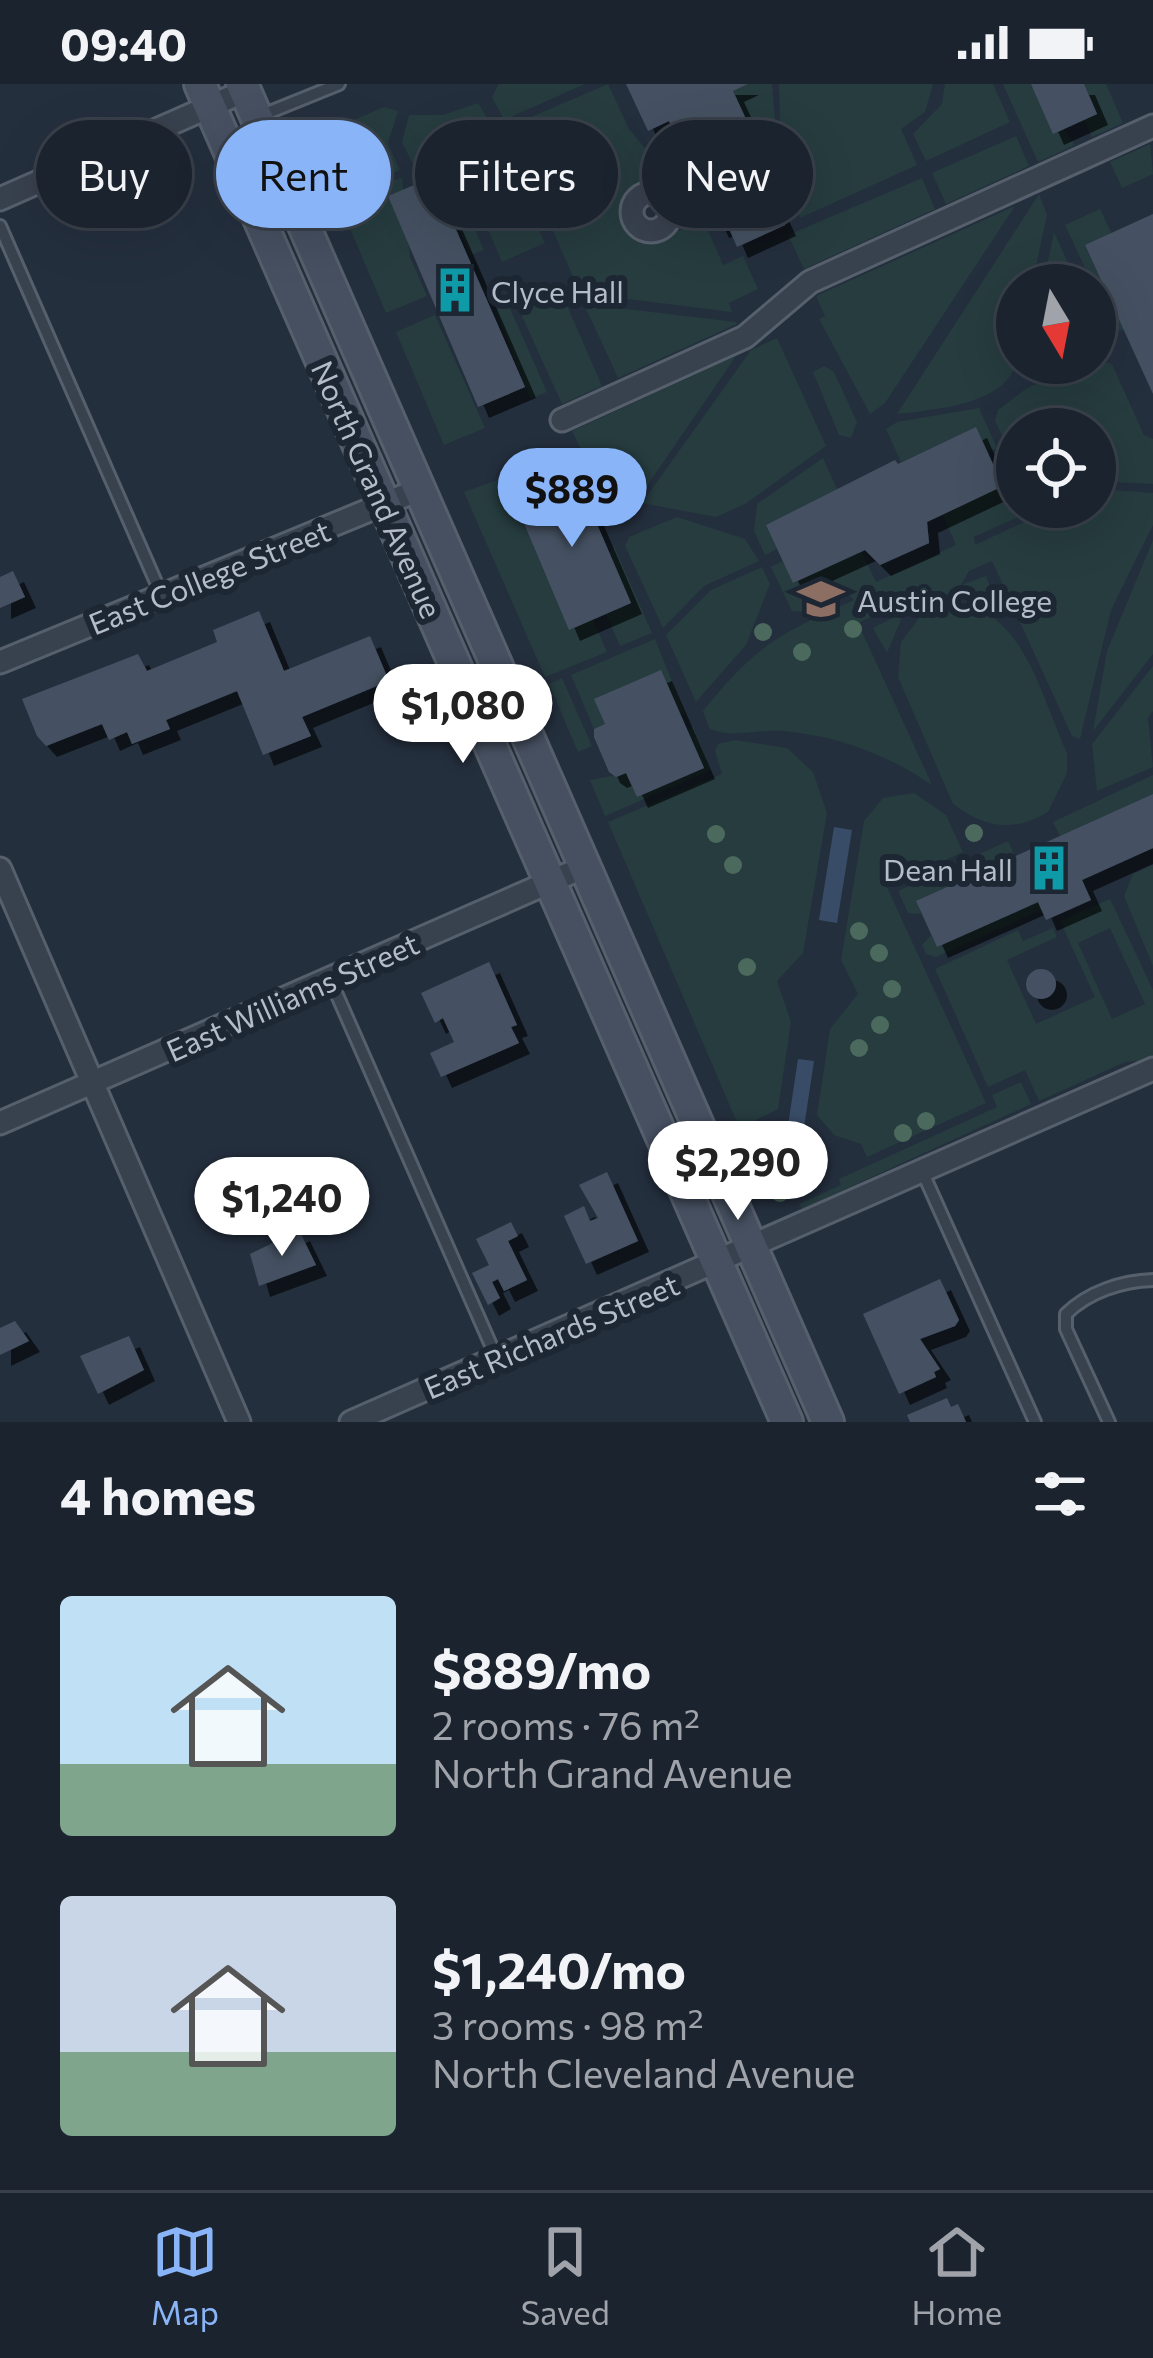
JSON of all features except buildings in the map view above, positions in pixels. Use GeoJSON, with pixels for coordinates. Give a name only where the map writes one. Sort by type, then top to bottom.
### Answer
{"type":"FeatureCollection","features":[{"type":"Feature","properties":{"kind":"main road","name":"North Grand Avenue"},"geometry":{"type":"LineString","coordinates":[[205,95],[787,1422]]}},
{"type":"Feature","properties":{"kind":"main road","name":"North Grand Avenue"},"geometry":{"type":"LineString","coordinates":[[248,98],[828,1422]]}},
{"type":"Feature","properties":{"kind":"street"},"geometry":{"type":"LineString","coordinates":[[0,199],[205,95],[248,98]]}},
{"type":"Feature","properties":{"kind":"street"},"geometry":{"type":"LineString","coordinates":[[562,420],[745,338],[810,282],[1153,126]]}},
{"type":"Feature","properties":{"kind":"street","name":"East College Street"},"geometry":{"type":"LineString","coordinates":[[0,662],[418,490]]}},
{"type":"Feature","properties":{"kind":"street","name":"East Williams Street"},"geometry":{"type":"LineString","coordinates":[[0,1123],[584,867]]}},
{"type":"Feature","properties":{"kind":"street"},"geometry":{"type":"LineString","coordinates":[[0,869],[239,1422]]}},
{"type":"Feature","properties":{"kind":"street","name":"East Richards Street"},"geometry":{"type":"LineString","coordinates":[[351,1422],[922,1171],[1151,1076]]}},
{"type":"Feature","properties":{"kind":"lane"},"geometry":{"type":"LineString","coordinates":[[248,98],[340,84]]}},
{"type":"Feature","properties":{"kind":"lane"},"geometry":{"type":"LineString","coordinates":[[0,226],[162,596]]}},
{"type":"Feature","properties":{"kind":"lane"},"geometry":{"type":"LineString","coordinates":[[330,980],[497,1359]]}},
{"type":"Feature","properties":{"kind":"lane"},"geometry":{"type":"LineString","coordinates":[[922,1171],[1036,1422]]}},
{"type":"Feature","properties":{"kind":"lane"},"geometry":{"type":"LineString","coordinates":[[1108,1422],[1066,1329],[1066,1314],[1131,1280],[1151,1278]]}},
{"type":"Feature","properties":{"kind":"green space"},"geometry":{"type":"Polygon","coordinates":[[[499,84],[585,84],[504,120],[492,97],[499,84]]]}},
{"type":"Feature","properties":{"kind":"green space"},"geometry":{"type":"Polygon","coordinates":[[[608,84],[629,129],[642,144],[642,198],[636,201],[633,219],[660,236],[707,228],[723,265],[743,256],[758,289],[729,303],[732,312],[580,293],[552,228],[618,228],[618,120],[524,120],[608,84]]]}},
{"type":"Feature","properties":{"kind":"green space"},"geometry":{"type":"Polygon","coordinates":[[[748,84],[772,84],[775,120],[746,120],[733,91],[748,84]]]}},
{"type":"Feature","properties":{"kind":"green space"},"geometry":{"type":"Polygon","coordinates":[[[779,84],[933,84],[925,112],[901,129],[917,165],[813,212],[813,120],[780,120],[779,84]]]}},
{"type":"Feature","properties":{"kind":"green space"},"geometry":{"type":"Polygon","coordinates":[[[945,84],[993,84],[1010,122],[926,161],[913,134],[942,104],[945,84]]]}},
{"type":"Feature","properties":{"kind":"green space"},"geometry":{"type":"Polygon","coordinates":[[[1003,84],[1031,84],[1075,145],[1038,162],[1003,84]]]}},
{"type":"Feature","properties":{"kind":"green space"},"geometry":{"type":"Polygon","coordinates":[[[1084,84],[1106,84],[1123,123],[1092,137],[1084,120],[1084,84]]]}},
{"type":"Feature","properties":{"kind":"green space"},"geometry":{"type":"Polygon","coordinates":[[[478,103],[489,120],[415,120],[412,163],[402,142],[409,115],[443,115],[478,103]]]}},
{"type":"Feature","properties":{"kind":"green space"},"geometry":{"type":"Polygon","coordinates":[[[384,107],[398,111],[391,133],[391,120],[354,120],[384,107]]]}},
{"type":"Feature","properties":{"kind":"green space"},"geometry":{"type":"Polygon","coordinates":[[[1016,136],[1029,166],[946,204],[932,173],[1016,136]]]}},
{"type":"Feature","properties":{"kind":"green space"},"geometry":{"type":"Polygon","coordinates":[[[1150,144],[1153,174],[1122,188],[1110,162],[1150,144]]]}},
{"type":"Feature","properties":{"kind":"green space"},"geometry":{"type":"Polygon","coordinates":[[[391,150],[400,170],[391,174],[391,150]]]}},
{"type":"Feature","properties":{"kind":"green space"},"geometry":{"type":"Polygon","coordinates":[[[402,177],[410,257],[427,296],[386,313],[350,228],[391,228],[391,182],[402,177]]]}},
{"type":"Feature","properties":{"kind":"green space"},"geometry":{"type":"Polygon","coordinates":[[[922,178],[935,209],[804,269],[788,235],[922,178]]]}},
{"type":"Feature","properties":{"kind":"green space"},"geometry":{"type":"Polygon","coordinates":[[[1039,194],[1047,215],[1036,264],[996,264],[996,384],[1002,384],[966,403],[897,414],[1039,194]]]}},
{"type":"Feature","properties":{"kind":"green space"},"geometry":{"type":"Polygon","coordinates":[[[1015,206],[885,403],[870,414],[819,319],[825,316],[816,296],[1015,206]]]}},
{"type":"Feature","properties":{"kind":"green space"},"geometry":{"type":"Polygon","coordinates":[[[1100,209],[1112,234],[1085,246],[1093,264],[1083,264],[1065,225],[1100,209]]]}},
{"type":"Feature","properties":{"kind":"green space"},"geometry":{"type":"Polygon","coordinates":[[[458,228],[474,228],[484,250],[471,255],[458,228]]]}},
{"type":"Feature","properties":{"kind":"green space"},"geometry":{"type":"Polygon","coordinates":[[[487,228],[538,228],[545,243],[502,262],[487,228]]]}},
{"type":"Feature","properties":{"kind":"green space"},"geometry":{"type":"Polygon","coordinates":[[[1054,232],[1068,264],[1047,264],[1054,232]]]}},
{"type":"Feature","properties":{"kind":"green space"},"geometry":{"type":"Polygon","coordinates":[[[524,298],[565,301],[602,386],[562,404],[522,316],[524,298]]]}},
{"type":"Feature","properties":{"kind":"green space"},"geometry":{"type":"Polygon","coordinates":[[[584,304],[736,322],[737,324],[618,378],[584,304]]]}},
{"type":"Feature","properties":{"kind":"green space"},"geometry":{"type":"Polygon","coordinates":[[[509,306],[547,392],[530,399],[495,309],[509,306]]]}},
{"type":"Feature","properties":{"kind":"green space"},"geometry":{"type":"Polygon","coordinates":[[[435,315],[485,428],[444,445],[396,332],[435,315]]]}},
{"type":"Feature","properties":{"kind":"green space"},"geometry":{"type":"Polygon","coordinates":[[[777,338],[826,446],[745,504],[716,517],[642,503],[751,350],[777,338]]]}},
{"type":"Feature","properties":{"kind":"green space"},"geometry":{"type":"Polygon","coordinates":[[[736,356],[636,502],[602,493],[572,431],[736,356]]]}},
{"type":"Feature","properties":{"kind":"green space"},"geometry":{"type":"Polygon","coordinates":[[[824,366],[834,372],[857,422],[851,438],[839,435],[813,372],[824,366]]]}},
{"type":"Feature","properties":{"kind":"green space"},"geometry":{"type":"Polygon","coordinates":[[[1116,373],[1144,435],[1153,439],[1153,484],[1116,482],[1116,408],[1001,408],[1027,388],[1116,384],[1116,373]]]}},
{"type":"Feature","properties":{"kind":"green space"},"geometry":{"type":"Polygon","coordinates":[[[979,408],[996,448],[987,452],[975,428],[901,462],[886,429],[897,422],[979,408]]]}},
{"type":"Feature","properties":{"kind":"green space"},"geometry":{"type":"Polygon","coordinates":[[[823,458],[838,491],[766,525],[777,549],[765,555],[754,531],[757,504],[823,458]]]}},
{"type":"Feature","properties":{"kind":"green space"},"geometry":{"type":"Polygon","coordinates":[[[551,461],[554,468],[523,482],[531,501],[517,508],[569,629],[593,620],[607,652],[545,677],[464,492],[551,461]]]}},
{"type":"Feature","properties":{"kind":"green space"},"geometry":{"type":"Polygon","coordinates":[[[996,489],[996,527],[974,537],[975,545],[1011,528],[1116,528],[1116,490],[1153,493],[1153,525],[1111,610],[1080,739],[1072,736],[992,561],[969,571],[961,585],[986,576],[996,602],[958,589],[942,604],[969,606],[991,616],[1009,632],[1036,677],[1067,753],[1067,773],[1048,812],[1023,823],[988,823],[953,804],[898,677],[901,642],[923,613],[903,615],[887,653],[873,628],[898,615],[881,612],[858,623],[932,785],[879,756],[823,737],[783,731],[726,733],[709,728],[703,711],[755,655],[787,633],[854,600],[848,594],[809,612],[792,611],[771,567],[783,561],[794,583],[861,551],[876,582],[956,545],[943,515],[996,489]]]}},
{"type":"Feature","properties":{"kind":"green space"},"geometry":{"type":"Polygon","coordinates":[[[677,517],[745,539],[759,561],[704,586],[663,628],[625,546],[629,537],[677,517]]]}},
{"type":"Feature","properties":{"kind":"green space"},"geometry":{"type":"Polygon","coordinates":[[[1153,540],[1153,654],[1093,731],[1107,651],[1153,540]]]}},
{"type":"Feature","properties":{"kind":"green space"},"geometry":{"type":"Polygon","coordinates":[[[614,546],[652,633],[620,646],[606,614],[631,602],[609,554],[614,546]]]}},
{"type":"Feature","properties":{"kind":"green space"},"geometry":{"type":"Polygon","coordinates":[[[762,567],[770,584],[746,645],[696,702],[666,635],[711,590],[762,567]]]}},
{"type":"Feature","properties":{"kind":"green space"},"geometry":{"type":"Polygon","coordinates":[[[655,639],[685,714],[595,700],[605,724],[594,729],[571,675],[655,639]]]}},
{"type":"Feature","properties":{"kind":"green space"},"geometry":{"type":"Polygon","coordinates":[[[1153,666],[1153,711],[1148,718],[1153,767],[1097,791],[1092,744],[1153,666]]]}},
{"type":"Feature","properties":{"kind":"green space"},"geometry":{"type":"Polygon","coordinates":[[[562,678],[592,746],[578,752],[549,684],[562,678]]]}},
{"type":"Feature","properties":{"kind":"green space"},"geometry":{"type":"Polygon","coordinates":[[[693,727],[711,770],[605,816],[590,780],[626,773],[637,797],[703,769],[686,729],[693,727]]]}},
{"type":"Feature","properties":{"kind":"green space"},"geometry":{"type":"Polygon","coordinates":[[[735,740],[787,748],[813,772],[827,813],[803,953],[777,981],[791,1022],[778,1109],[748,1124],[736,1120],[608,822],[722,774],[715,751],[718,744],[735,740]]]}},
{"type":"Feature","properties":{"kind":"green space"},"geometry":{"type":"Polygon","coordinates":[[[1153,775],[1153,794],[1060,836],[1053,822],[1153,775]]]}},
{"type":"Feature","properties":{"kind":"green space"},"geometry":{"type":"Polygon","coordinates":[[[914,793],[946,815],[963,852],[887,887],[986,1103],[867,1157],[861,1144],[834,1135],[817,1115],[830,1029],[858,994],[841,960],[864,821],[883,798],[914,793]]]}},
{"type":"Feature","properties":{"kind":"green space"},"geometry":{"type":"Polygon","coordinates":[[[1008,841],[1015,856],[917,901],[921,914],[908,913],[898,891],[1008,841]]]}},
{"type":"Feature","properties":{"kind":"green space"},"geometry":{"type":"Polygon","coordinates":[[[1153,865],[1153,966],[1124,896],[1133,874],[1153,865]]]}},
{"type":"Feature","properties":{"kind":"green space"},"geometry":{"type":"Polygon","coordinates":[[[1110,899],[1153,990],[1153,1060],[1125,1062],[1039,1101],[1025,1070],[988,1087],[935,969],[1018,930],[1023,941],[1053,928],[1057,937],[1007,960],[1036,1024],[1095,997],[1060,921],[1110,899]],[[1110,928],[1078,943],[1112,1019],[1145,1004],[1110,928]]]}},
{"type":"Feature","properties":{"kind":"green space"},"geometry":{"type":"Polygon","coordinates":[[[1038,902],[1042,910],[936,957],[926,954],[922,945],[931,935],[937,947],[1038,902]]]}},
{"type":"Feature","properties":{"kind":"green space"},"geometry":{"type":"Polygon","coordinates":[[[1021,1082],[1031,1104],[802,1209],[799,1204],[841,1185],[839,1179],[997,1107],[992,1095],[1021,1082]]]}},
{"type":"Feature","properties":{"kind":"water"},"geometry":{"type":"Polygon","coordinates":[[[834,827],[852,830],[837,923],[819,920],[834,827]]]}},
{"type":"Feature","properties":{"kind":"water"},"geometry":{"type":"Polygon","coordinates":[[[798,1059],[814,1061],[800,1154],[784,1152],[798,1059]]]}},
{"type":"Feature","properties":{"kind":"place","name":"Clyce Hall"},"geometry":{"type":"Point","coordinates":[455,290]}},
{"type":"Feature","properties":{"kind":"place","name":"Austin College"},"geometry":{"type":"Point","coordinates":[821,599]}},
{"type":"Feature","properties":{"kind":"place","name":"Dean Hall"},"geometry":{"type":"Point","coordinates":[1049,868]}}]}
